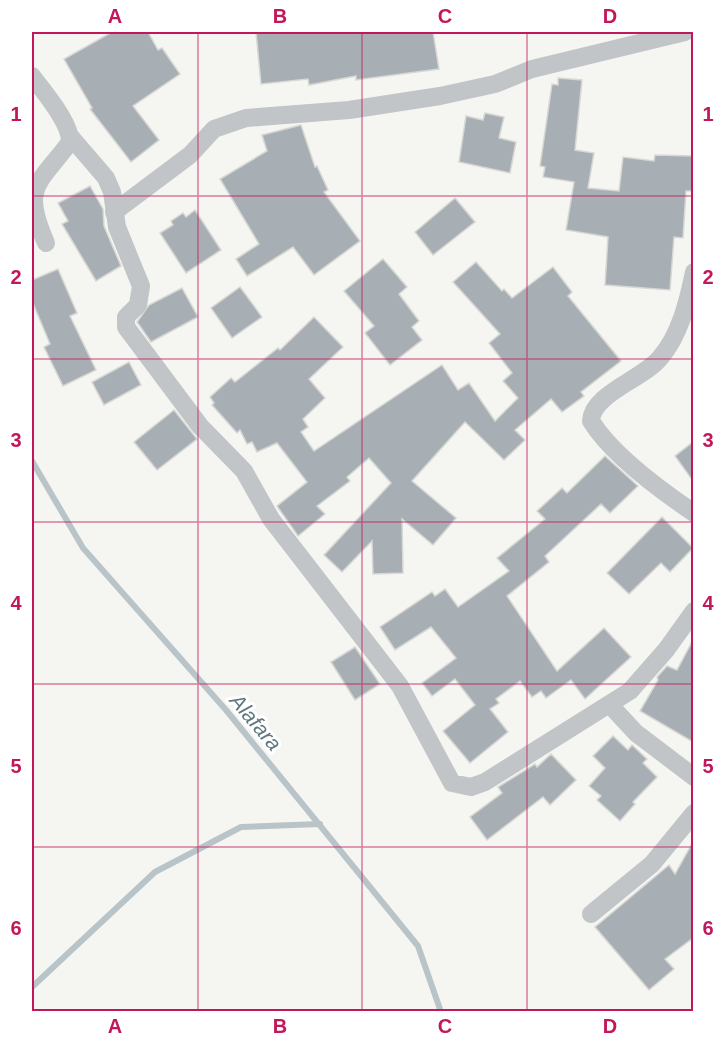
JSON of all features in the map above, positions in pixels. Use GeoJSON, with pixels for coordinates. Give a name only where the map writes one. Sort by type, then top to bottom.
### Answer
{"type":"FeatureCollection","features":[{"type":"Feature","properties":{"kind":"street"},"geometry":{"type":"LineString","coordinates":[[114,212],[190,155],[214,129],[246,118],[349,110],[440,96],[495,84],[532,69],[685,32]]}},
{"type":"Feature","properties":{"kind":"street"},"geometry":{"type":"LineString","coordinates":[[32,76],[57,110],[70,136],[106,178],[112,192],[117,227],[141,286],[138,305],[126,317],[126,327],[200,426],[244,471],[271,519],[400,686],[452,783],[471,787],[485,782],[630,691],[648,672],[693,611]]}},
{"type":"Feature","properties":{"kind":"street"},"geometry":{"type":"LineString","coordinates":[[46,243],[35,217],[34,201],[44,171],[70,142],[70,136]]}},
{"type":"Feature","properties":{"kind":"street"},"geometry":{"type":"LineString","coordinates":[[693,272],[688,300],[661,358],[641,376],[604,398],[594,409],[591,421],[600,435],[615,449],[693,513]]}},
{"type":"Feature","properties":{"kind":"street"},"geometry":{"type":"LineString","coordinates":[[610,705],[636,733],[693,777]]}},
{"type":"Feature","properties":{"kind":"street"},"geometry":{"type":"LineString","coordinates":[[591,914],[652,864],[693,813]]}},
{"type":"Feature","properties":{"kind":"building"},"geometry":{"type":"Polygon","coordinates":[[[112,32],[148,32],[158,50],[162,48],[180,74],[133,106],[159,140],[131,162],[90,109],[92,108],[64,59],[112,32]]]}},
{"type":"Feature","properties":{"kind":"building"},"geometry":{"type":"Polygon","coordinates":[[[256,32],[433,32],[439,69],[356,80],[356,76],[309,85],[308,79],[261,84],[256,32]]]}},
{"type":"Feature","properties":{"kind":"building"},"geometry":{"type":"Polygon","coordinates":[[[558,78],[582,80],[575,150],[594,153],[588,188],[619,191],[623,157],[654,161],[655,155],[693,156],[693,191],[686,191],[683,238],[674,237],[670,290],[605,285],[608,237],[566,230],[574,182],[543,177],[545,167],[540,166],[552,84],[558,85],[558,78]]]}},
{"type":"Feature","properties":{"kind":"building"},"geometry":{"type":"Polygon","coordinates":[[[485,113],[504,117],[499,138],[516,142],[510,173],[459,162],[466,116],[483,120],[485,113]]]}},
{"type":"Feature","properties":{"kind":"building"},"geometry":{"type":"Polygon","coordinates":[[[301,125],[315,167],[317,166],[328,190],[324,192],[360,241],[314,275],[293,247],[247,276],[236,259],[259,244],[220,179],[267,151],[262,135],[301,125]]]}},
{"type":"Feature","properties":{"kind":"building"},"geometry":{"type":"Polygon","coordinates":[[[90,186],[103,209],[104,226],[121,266],[96,281],[62,224],[68,221],[58,203],[90,186]]]}},
{"type":"Feature","properties":{"kind":"building"},"geometry":{"type":"Polygon","coordinates":[[[455,198],[475,222],[433,255],[415,232],[455,198]]]}},
{"type":"Feature","properties":{"kind":"building"},"geometry":{"type":"Polygon","coordinates":[[[195,210],[221,250],[186,273],[160,233],[173,225],[171,221],[183,213],[186,217],[195,210]]]}},
{"type":"Feature","properties":{"kind":"building"},"geometry":{"type":"Polygon","coordinates":[[[383,259],[407,287],[399,294],[419,321],[412,327],[422,340],[390,365],[365,333],[374,326],[344,291],[383,259]]]}},
{"type":"Feature","properties":{"kind":"building"},"geometry":{"type":"Polygon","coordinates":[[[476,262],[502,291],[504,289],[512,298],[553,267],[572,292],[568,296],[621,361],[581,392],[584,396],[562,412],[551,399],[515,430],[525,440],[504,460],[465,422],[412,481],[456,518],[433,545],[402,519],[403,573],[373,574],[372,541],[342,572],[324,555],[391,483],[369,458],[347,477],[350,481],[317,506],[325,514],[298,536],[277,506],[307,482],[277,443],[257,452],[252,442],[247,444],[240,430],[237,433],[212,405],[214,403],[210,397],[231,378],[235,382],[278,348],[280,350],[314,317],[343,347],[309,379],[325,398],[303,419],[308,427],[301,432],[314,451],[442,365],[458,390],[469,383],[495,421],[518,398],[503,381],[512,373],[489,343],[500,334],[453,282],[476,262]]]}},
{"type":"Feature","properties":{"kind":"building"},"geometry":{"type":"Polygon","coordinates":[[[58,269],[77,313],[70,316],[96,370],[63,386],[44,347],[50,344],[32,301],[32,280],[58,269]]]}},
{"type":"Feature","properties":{"kind":"building"},"geometry":{"type":"Polygon","coordinates":[[[240,287],[262,317],[232,338],[211,308],[240,287]]]}},
{"type":"Feature","properties":{"kind":"building"},"geometry":{"type":"Polygon","coordinates":[[[182,288],[198,317],[151,342],[137,322],[149,305],[182,288]]]}},
{"type":"Feature","properties":{"kind":"building"},"geometry":{"type":"Polygon","coordinates":[[[129,362],[141,385],[104,405],[92,382],[129,362]]]}},
{"type":"Feature","properties":{"kind":"building"},"geometry":{"type":"Polygon","coordinates":[[[174,410],[197,439],[157,470],[134,442],[174,410]]]}},
{"type":"Feature","properties":{"kind":"building"},"geometry":{"type":"Polygon","coordinates":[[[693,442],[693,481],[675,456],[693,442]]]}},
{"type":"Feature","properties":{"kind":"building"},"geometry":{"type":"Polygon","coordinates":[[[605,456],[638,486],[610,513],[601,504],[545,556],[549,562],[507,596],[557,671],[604,628],[631,657],[585,699],[571,680],[546,698],[541,691],[532,697],[520,681],[496,699],[499,703],[490,709],[508,732],[470,763],[443,731],[475,705],[455,679],[432,696],[422,683],[456,658],[431,627],[395,650],[380,627],[432,592],[435,596],[445,589],[458,607],[509,571],[497,558],[545,519],[537,511],[562,488],[567,493],[605,456]]]}},
{"type":"Feature","properties":{"kind":"building"},"geometry":{"type":"Polygon","coordinates":[[[662,517],[693,548],[670,572],[661,563],[629,594],[607,573],[662,517]]]}},
{"type":"Feature","properties":{"kind":"building"},"geometry":{"type":"Polygon","coordinates":[[[693,640],[693,742],[640,711],[658,680],[657,677],[667,666],[677,670],[693,640]]]}},
{"type":"Feature","properties":{"kind":"building"},"geometry":{"type":"Polygon","coordinates":[[[355,647],[380,684],[355,700],[331,662],[355,647]]]}},
{"type":"Feature","properties":{"kind":"building"},"geometry":{"type":"Polygon","coordinates":[[[613,736],[628,750],[632,745],[647,759],[643,763],[657,777],[633,802],[635,804],[620,821],[597,800],[601,796],[589,786],[605,768],[593,756],[613,736]]]}},
{"type":"Feature","properties":{"kind":"building"},"geometry":{"type":"Polygon","coordinates":[[[551,754],[576,780],[550,805],[543,797],[487,840],[470,817],[502,793],[498,787],[535,764],[537,767],[551,754]]]}},
{"type":"Feature","properties":{"kind":"building"},"geometry":{"type":"Polygon","coordinates":[[[693,842],[693,938],[665,959],[674,969],[649,990],[595,927],[669,865],[675,874],[693,842]]]}},
{"type":"Feature","properties":{"kind":"waterway","name":"Alafara"},"geometry":{"type":"LineString","coordinates":[[32,461],[83,548],[226,710],[418,946],[441,1012]]}},
{"type":"Feature","properties":{"kind":"waterway"},"geometry":{"type":"LineString","coordinates":[[32,987],[155,872],[241,827],[320,824]]}}]}
